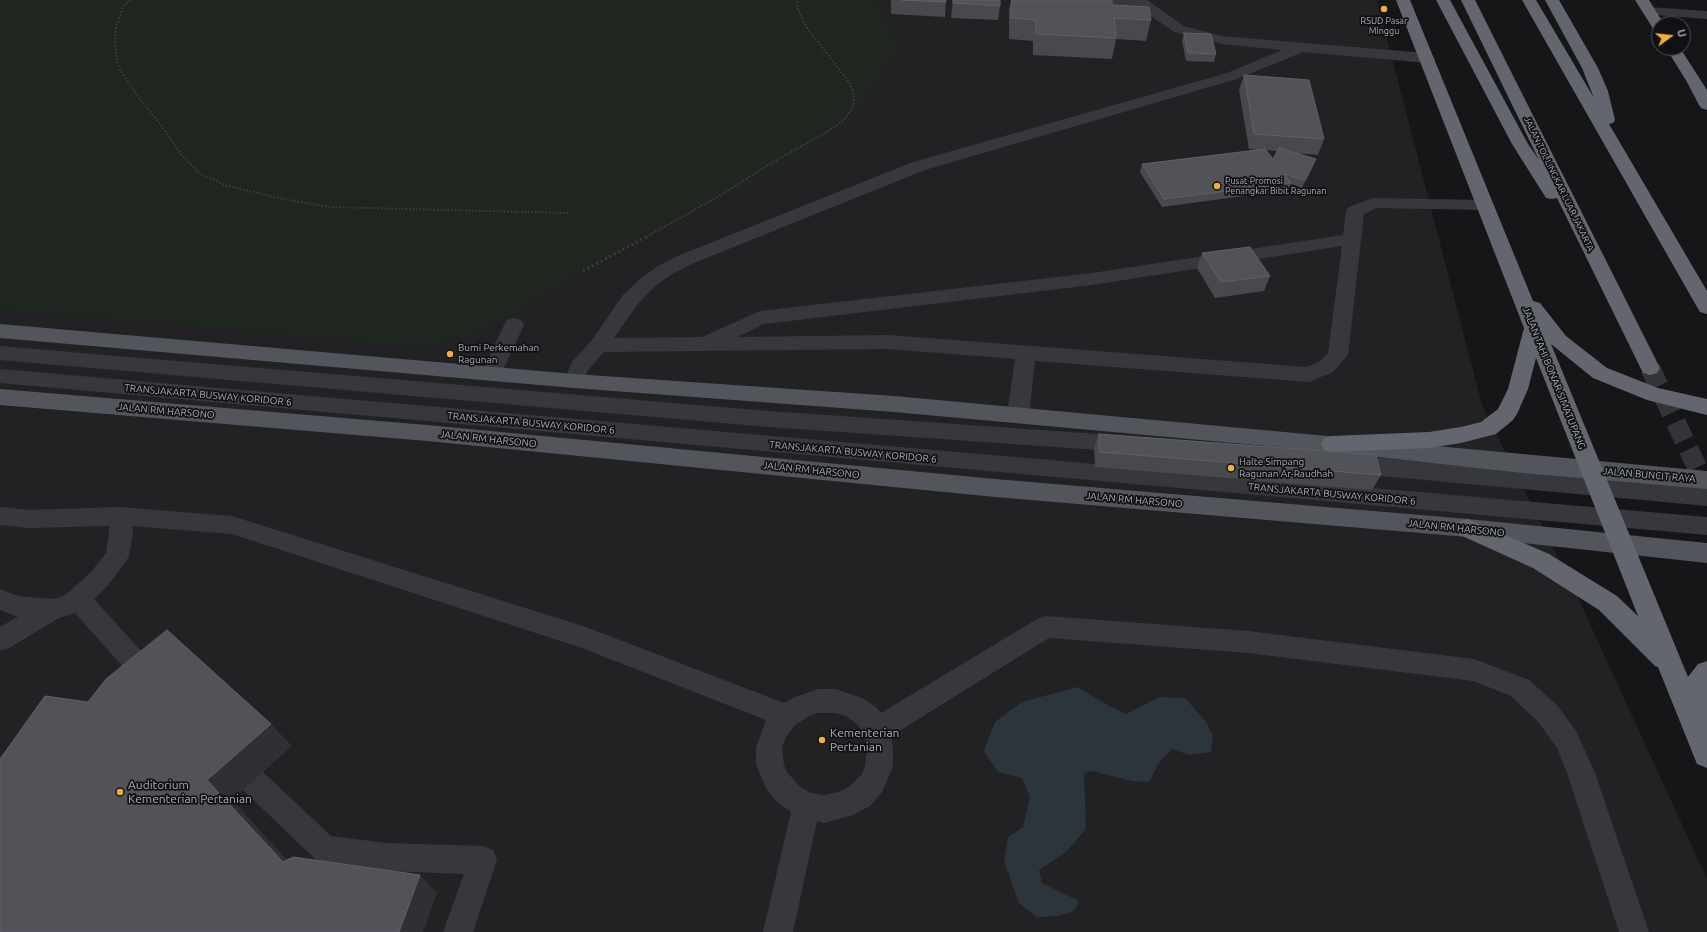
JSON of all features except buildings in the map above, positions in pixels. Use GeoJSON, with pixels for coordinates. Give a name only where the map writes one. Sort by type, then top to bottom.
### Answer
{"type":"FeatureCollection","features":[{"type":"Feature","properties":{"kind":"highway","name":"JALAN TAHI BONAR SIMATUPANG"},"geometry":{"type":"LineString","coordinates":[[1403,0],[1610,518],[1707,755]]}},
{"type":"Feature","properties":{"kind":"highway"},"geometry":{"type":"LineString","coordinates":[[1443,0],[1533,167],[1588,241]]}},
{"type":"Feature","properties":{"kind":"highway","name":"JALAN TOL LINGKAR LUAR JAKARTA"},"geometry":{"type":"LineString","coordinates":[[1468,0],[1650,368]]}},
{"type":"Feature","properties":{"kind":"highway"},"geometry":{"type":"LineString","coordinates":[[1529,0],[1707,307]]}},
{"type":"Feature","properties":{"kind":"highway"},"geometry":{"type":"LineString","coordinates":[[1552,0],[1580,49],[1600,91],[1612,143]]}},
{"type":"Feature","properties":{"kind":"highway"},"geometry":{"type":"LineString","coordinates":[[1645,6],[1652,16]]}},
{"type":"Feature","properties":{"kind":"highway"},"geometry":{"type":"LineString","coordinates":[[1678,56],[1695,82],[1707,105]]}},
{"type":"Feature","properties":{"kind":"highway"},"geometry":{"type":"LineString","coordinates":[[1695,82],[1707,94]]}},
{"type":"Feature","properties":{"kind":"highway"},"geometry":{"type":"LineString","coordinates":[[1521,294],[1559,341],[1600,373],[1654,396],[1707,407]]}},
{"type":"Feature","properties":{"kind":"highway"},"geometry":{"type":"LineString","coordinates":[[1332,444],[1429,440],[1460,435],[1488,428],[1506,414],[1518,390],[1534,328]]}},
{"type":"Feature","properties":{"kind":"highway"},"geometry":{"type":"LineString","coordinates":[[1468,528],[1540,560],[1608,603],[1671,665]]}},
{"type":"Feature","properties":{"kind":"highway"},"geometry":{"type":"LineString","coordinates":[[1707,672],[1696,686],[1707,751]]}},
{"type":"Feature","properties":{"kind":"main road"},"geometry":{"type":"LineString","coordinates":[[0,331],[574,381],[894,404],[1332,444],[1595,479]]}},
{"type":"Feature","properties":{"kind":"main road","name":"JALAN RM HARSONO"},"geometry":{"type":"LineString","coordinates":[[0,397],[434,434],[995,488],[1468,528],[1622,545]]}},
{"type":"Feature","properties":{"kind":"main road","name":"JALAN BUNCIT RAYA"},"geometry":{"type":"LineString","coordinates":[[1595,479],[1707,480]]}},
{"type":"Feature","properties":{"kind":"main road"},"geometry":{"type":"LineString","coordinates":[[1622,545],[1707,553]]}},
{"type":"Feature","properties":{"kind":"lane"},"geometry":{"type":"LineString","coordinates":[[1101,0],[1142,3],[1179,29],[1222,40],[1427,58]]}},
{"type":"Feature","properties":{"kind":"lane"},"geometry":{"type":"LineString","coordinates":[[1645,6],[1707,15]]}},
{"type":"Feature","properties":{"kind":"lane"},"geometry":{"type":"LineString","coordinates":[[574,381],[579,367],[599,345],[634,296],[647,283],[665,270],[687,259],[919,166],[1232,76],[1301,47]]}},
{"type":"Feature","properties":{"kind":"lane"},"geometry":{"type":"LineString","coordinates":[[599,345],[888,342],[1309,374],[1326,367],[1338,355],[1354,211],[1373,203],[1484,205]]}},
{"type":"Feature","properties":{"kind":"lane"},"geometry":{"type":"LineString","coordinates":[[701,344],[760,318],[937,299],[1092,279],[1352,239]]}},
{"type":"Feature","properties":{"kind":"lane"},"geometry":{"type":"LineString","coordinates":[[492,374],[514,326]]}},
{"type":"Feature","properties":{"kind":"lane"},"geometry":{"type":"LineString","coordinates":[[0,353],[769,419],[1086,440],[1595,479],[1707,497]]}},
{"type":"Feature","properties":{"kind":"lane"},"geometry":{"type":"LineString","coordinates":[[1018,416],[1026,353]]}},
{"type":"Feature","properties":{"kind":"lane","name":"TRANSJAKARTA BUSWAY KORIDOR 6"},"geometry":{"type":"LineString","coordinates":[[0,376],[1707,526]]}},
{"type":"Feature","properties":{"kind":"lane"},"geometry":{"type":"LineString","coordinates":[[1387,499],[1468,528]]}},
{"type":"Feature","properties":{"kind":"lane"},"geometry":{"type":"LineString","coordinates":[[0,516],[29,519],[120,516],[232,525],[586,638],[786,716]]}},
{"type":"Feature","properties":{"kind":"lane"},"geometry":{"type":"LineString","coordinates":[[0,640],[52,610],[68,605],[78,599],[100,578],[117,556],[121,533],[120,516]]}},
{"type":"Feature","properties":{"kind":"lane"},"geometry":{"type":"LineString","coordinates":[[0,599],[15,606],[52,610]]}},
{"type":"Feature","properties":{"kind":"lane"},"geometry":{"type":"LineString","coordinates":[[78,599],[154,683]]}},
{"type":"Feature","properties":{"kind":"lane"},"geometry":{"type":"LineString","coordinates":[[877,730],[1046,627],[1248,642],[1474,670],[1520,688],[1548,714],[1567,740],[1581,773],[1634,932]]}},
{"type":"Feature","properties":{"kind":"lane"},"geometry":{"type":"LineString","coordinates":[[818,701],[836,701],[853,706],[867,716],[877,730],[880,748],[879,766],[872,783],[860,796],[843,805],[824,808],[806,806],[789,795],[777,781],[770,765],[769,747],[775,730],[786,716],[802,706],[818,701]]}},
{"type":"Feature","properties":{"kind":"lane"},"geometry":{"type":"LineString","coordinates":[[253,781],[325,848],[387,857],[483,860],[458,932]]}},
{"type":"Feature","properties":{"kind":"lane"},"geometry":{"type":"LineString","coordinates":[[778,932],[806,806]]}},
{"type":"Feature","properties":{"kind":"path"},"geometry":{"type":"LineString","coordinates":[[130,0],[124,7],[116,27],[115,46],[118,66],[139,98],[161,125],[181,154],[200,174],[225,185],[278,198],[329,207],[569,213]]}},
{"type":"Feature","properties":{"kind":"path"},"geometry":{"type":"LineString","coordinates":[[583,271],[619,253],[720,196],[773,162],[827,132],[844,119],[853,106],[854,95],[849,82],[800,18],[797,6],[798,0]]}},
{"type":"Feature","properties":{"kind":"shaded area"},"geometry":{"type":"Polygon","coordinates":[[[0,0],[1377,0],[1482,405],[1579,600],[1707,879],[1707,932],[0,932],[0,0]]]}},
{"type":"Feature","properties":{"kind":"shaded area","name":"Bumi Perkemahan Ragunan"},"geometry":{"type":"Polygon","coordinates":[[[0,0],[875,0],[899,46],[868,97],[803,157],[606,259],[478,334],[421,348],[237,330],[0,310],[0,0]]]}},
{"type":"Feature","properties":{"kind":"shaded area"},"geometry":{"type":"Polygon","coordinates":[[[1077,687],[1126,714],[1159,697],[1185,698],[1206,722],[1213,735],[1211,752],[1189,755],[1172,749],[1159,763],[1149,782],[1132,781],[1092,771],[1084,773],[1086,829],[1067,851],[1039,870],[1042,883],[1079,901],[1074,911],[1058,916],[1037,917],[1019,903],[1004,861],[1008,837],[1023,827],[1030,797],[1022,778],[998,772],[984,751],[995,722],[1022,702],[1077,687]]]}},
{"type":"Feature","properties":{"kind":"tunnel"},"geometry":{"type":"LineString","coordinates":[[1650,368],[1707,488]]}},
{"type":"Feature","properties":{"kind":"place","name":"RSUD Pasar Minggu"},"geometry":{"type":"Point","coordinates":[1384,9]}},
{"type":"Feature","properties":{"kind":"place","name":"Pusat Promosi Penangkar Bibit Ragunan"},"geometry":{"type":"Point","coordinates":[1217,186]}},
{"type":"Feature","properties":{"kind":"place","name":"Bumi Perkemahan Ragunan"},"geometry":{"type":"Point","coordinates":[450,354]}},
{"type":"Feature","properties":{"kind":"place","name":"Halte Simpang Ragunan Ar-Raudhah"},"geometry":{"type":"Point","coordinates":[1231,468]}},
{"type":"Feature","properties":{"kind":"place","name":"Kementerian Pertanian"},"geometry":{"type":"Point","coordinates":[822,740]}},
{"type":"Feature","properties":{"kind":"place","name":"Auditorium Kementerian Pertanian"},"geometry":{"type":"Point","coordinates":[120,792]}}]}
